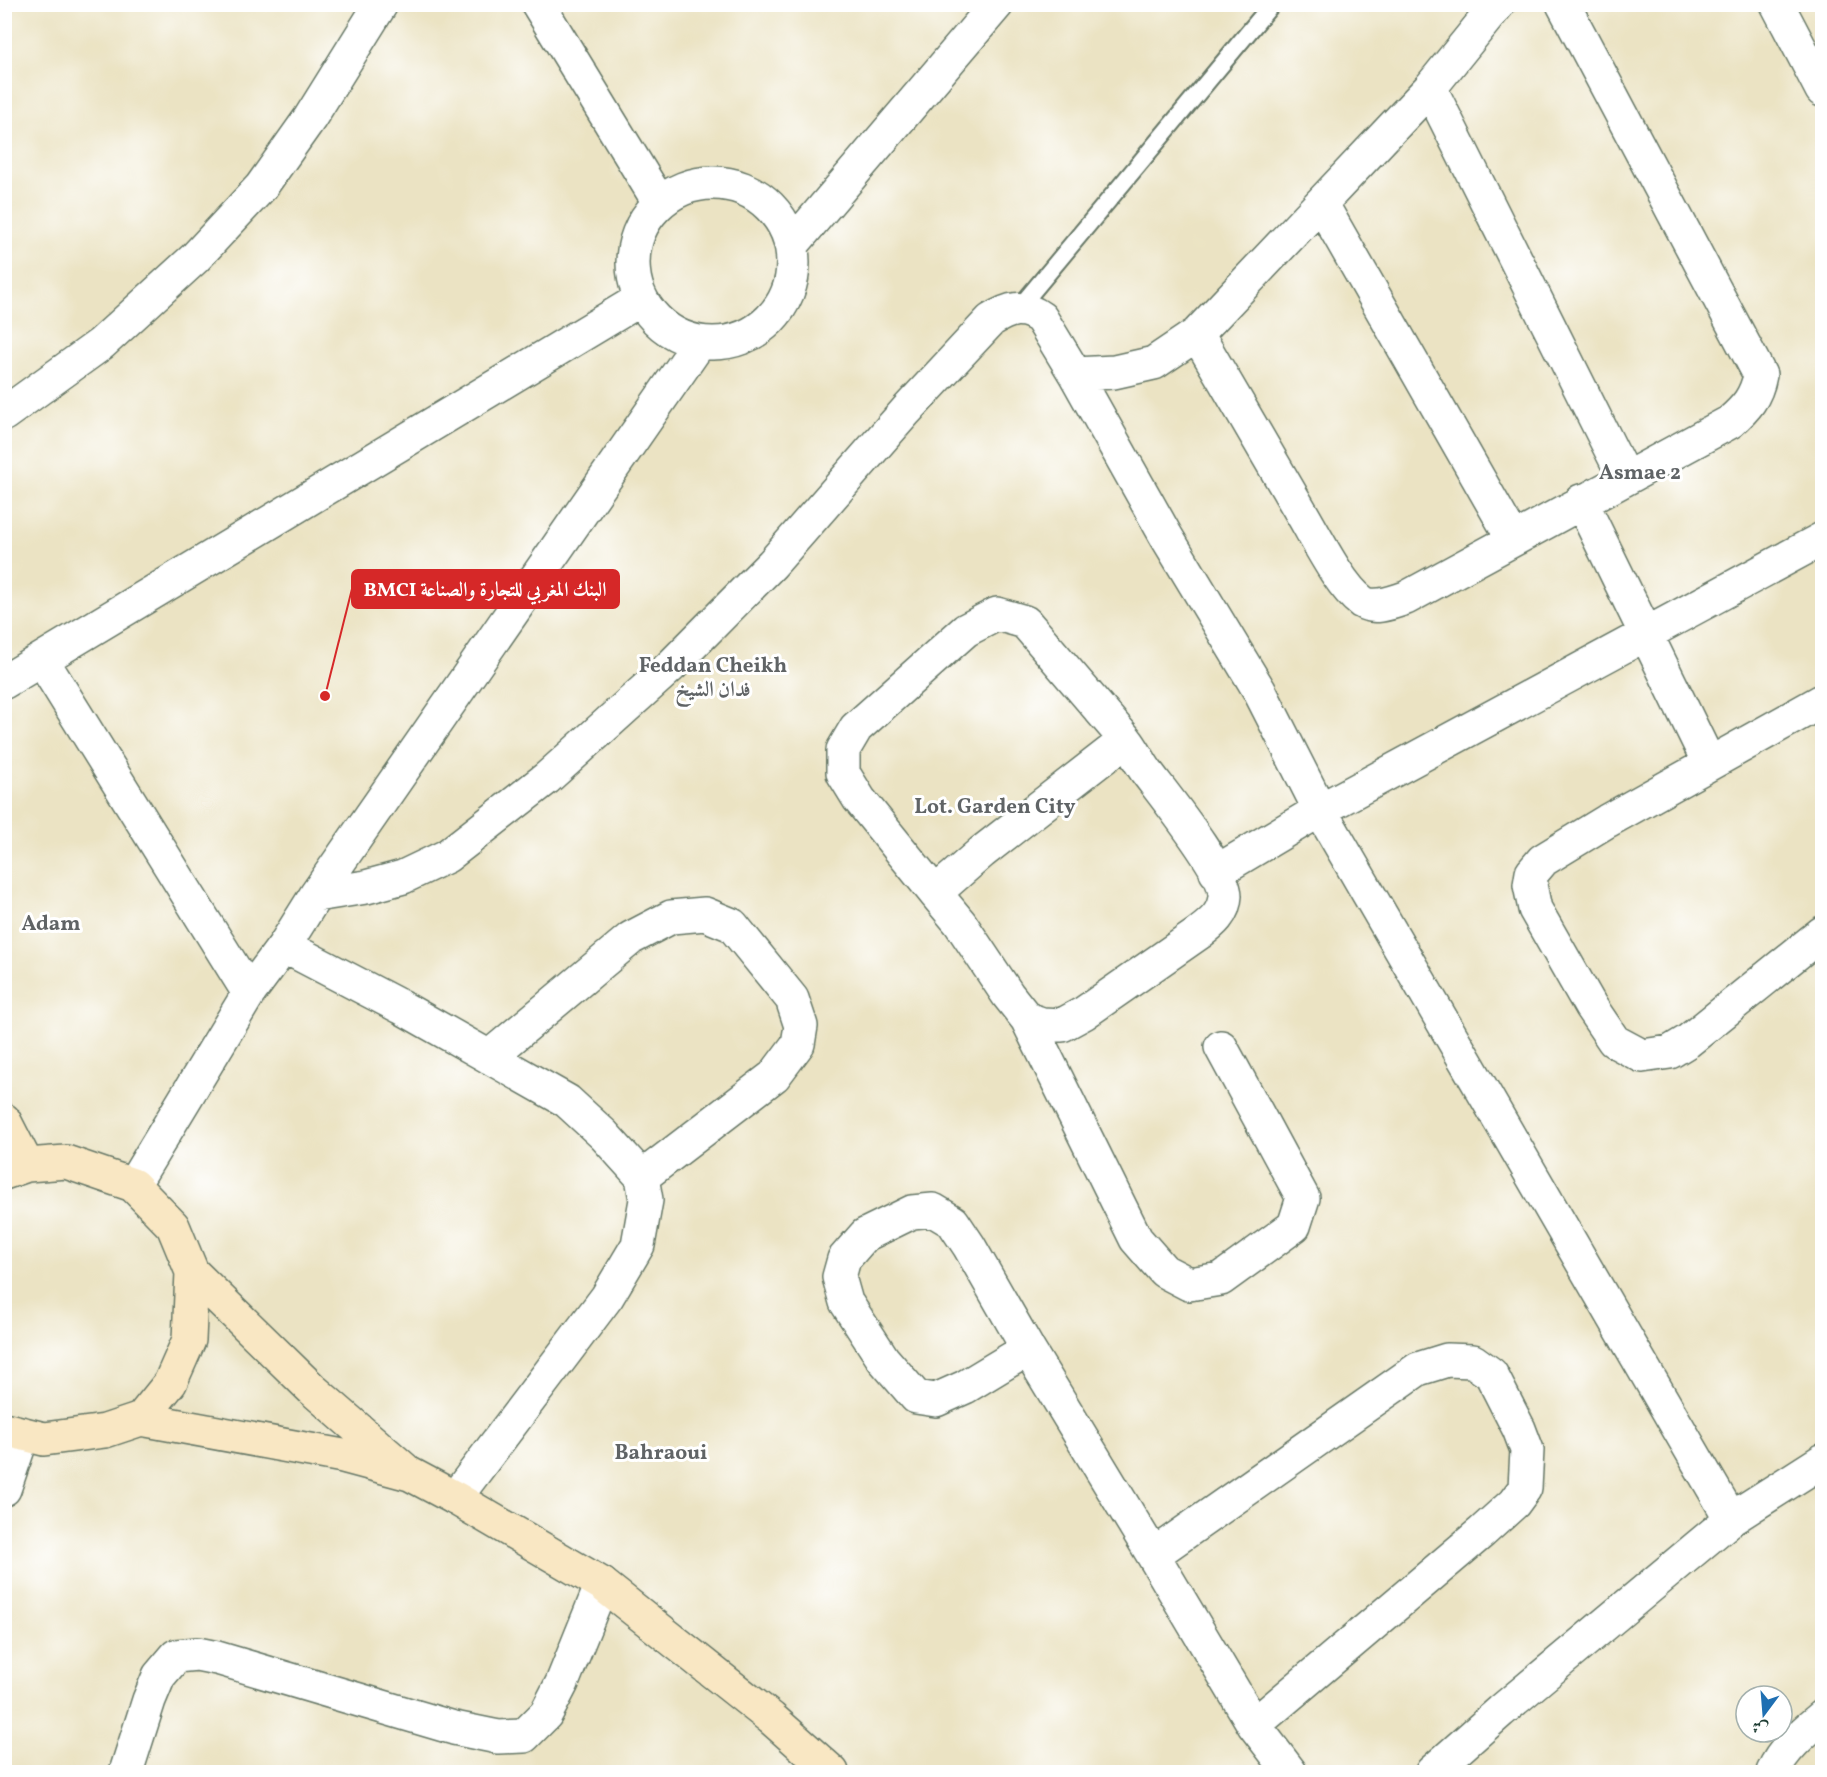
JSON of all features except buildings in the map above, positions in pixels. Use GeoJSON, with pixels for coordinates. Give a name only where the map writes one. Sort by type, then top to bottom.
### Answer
{"type":"FeatureCollection","features":[{"type":"Feature","properties":{"kind":"street"},"geometry":{"type":"LineString","coordinates":[[4,414],[101,344],[195,258],[261,187],[310,118],[381,4]]}},
{"type":"Feature","properties":{"kind":"street"},"geometry":{"type":"LineString","coordinates":[[538,4],[659,202]]}},
{"type":"Feature","properties":{"kind":"street"},"geometry":{"type":"LineString","coordinates":[[792,246],[997,4]]}},
{"type":"Feature","properties":{"kind":"street"},"geometry":{"type":"LineString","coordinates":[[1075,374],[1114,372],[1154,363],[1197,334],[1430,88],[1498,4]]}},
{"type":"Feature","properties":{"kind":"street"},"geometry":{"type":"LineString","coordinates":[[1197,334],[1319,542],[1347,586],[1362,602],[1369,605],[1381,605],[1406,598],[1730,422],[1752,400],[1758,390],[1760,375],[1563,4]]}},
{"type":"Feature","properties":{"kind":"street"},"geometry":{"type":"LineString","coordinates":[[1777,4],[1822,90]]}},
{"type":"Feature","properties":{"kind":"street"},"geometry":{"type":"LineString","coordinates":[[1430,88],[1625,478]]}},
{"type":"Feature","properties":{"kind":"street"},"geometry":{"type":"LineString","coordinates":[[711,182],[738,186],[763,199],[781,220],[792,246],[793,268],[789,289],[778,309],[763,325],[744,337],[722,342],[700,342],[676,334],[656,319],[641,299],[633,274],[634,248],[642,223],[659,202],[683,188],[711,182]]}},
{"type":"Feature","properties":{"kind":"street"},"geometry":{"type":"LineString","coordinates":[[1321,203],[1513,538]]}},
{"type":"Feature","properties":{"kind":"street"},"geometry":{"type":"LineString","coordinates":[[4,682],[641,299]]}},
{"type":"Feature","properties":{"kind":"street"},"geometry":{"type":"LineString","coordinates":[[316,895],[366,887],[403,876],[447,856],[547,778],[671,666],[771,564],[906,411],[991,320],[1006,310],[1018,309],[1033,312],[1041,318],[1075,374],[1166,537],[1259,690],[1320,810],[1731,1519]]}},
{"type":"Feature","properties":{"kind":"street"},"geometry":{"type":"LineString","coordinates":[[133,1185],[249,993],[284,946],[316,895],[700,342]]}},
{"type":"Feature","properties":{"kind":"street"},"geometry":{"type":"LineString","coordinates":[[1581,501],[1709,764]]}},
{"type":"Feature","properties":{"kind":"street"},"geometry":{"type":"LineString","coordinates":[[1216,872],[1320,810],[1822,539]]}},
{"type":"Feature","properties":{"kind":"street"},"geometry":{"type":"LineString","coordinates":[[1027,1019],[1042,1024],[1062,1025],[1084,1013],[1215,920],[1223,909],[1225,893],[1216,872],[1181,816],[1144,769],[1126,740],[1025,622],[997,614],[966,630],[856,728],[843,750],[843,773],[859,799],[960,923],[1008,995],[1027,1019],[1136,1239],[1164,1271],[1189,1284],[1221,1278],[1294,1226],[1304,1198],[1221,1047]]}},
{"type":"Feature","properties":{"kind":"street"},"geometry":{"type":"LineString","coordinates":[[42,660],[249,993]]}},
{"type":"Feature","properties":{"kind":"street"},"geometry":{"type":"LineString","coordinates":[[1822,701],[1606,821],[1543,860],[1532,873],[1530,885],[1535,909],[1591,1008],[1614,1041],[1642,1056],[1670,1052],[1718,1019],[1822,933]]}},
{"type":"Feature","properties":{"kind":"street"},"geometry":{"type":"LineString","coordinates":[[935,893],[982,852],[1126,740]]}},
{"type":"Feature","properties":{"kind":"street"},"geometry":{"type":"LineString","coordinates":[[489,1057],[631,938],[671,917],[705,914],[732,925],[792,999],[801,1026],[798,1044],[774,1076],[642,1178]]}},
{"type":"Feature","properties":{"kind":"street"},"geometry":{"type":"LineString","coordinates":[[284,946],[400,1007],[567,1101],[604,1135],[642,1178],[646,1200],[638,1245],[607,1297],[455,1498]]}},
{"type":"Feature","properties":{"kind":"street"},"geometry":{"type":"LineString","coordinates":[[4,1120],[16,1169],[66,1162],[133,1185],[173,1226],[192,1272],[312,1389],[410,1474],[602,1584],[771,1718],[832,1773]]}},
{"type":"Feature","properties":{"kind":"street"},"geometry":{"type":"LineString","coordinates":[[1028,1349],[965,1387],[936,1400],[916,1397],[883,1359],[846,1302],[839,1277],[844,1258],[866,1236],[912,1212],[933,1210],[953,1222],[1254,1725],[1290,1773]]}},
{"type":"Feature","properties":{"kind":"street"},"geometry":{"type":"LineString","coordinates":[[141,1419],[170,1383],[189,1340],[192,1272]]}},
{"type":"Feature","properties":{"kind":"street"},"geometry":{"type":"LineString","coordinates":[[1153,1555],[1418,1369],[1448,1360],[1473,1361],[1491,1374],[1527,1450],[1525,1488],[1514,1503],[1482,1532],[1254,1725]]}},
{"type":"Feature","properties":{"kind":"street"},"geometry":{"type":"LineString","coordinates":[[4,1489],[14,1432],[44,1439],[105,1431],[141,1419],[343,1456],[410,1474]]}},
{"type":"Feature","properties":{"kind":"street"},"geometry":{"type":"LineString","coordinates":[[1432,1773],[1510,1703],[1731,1519],[1822,1461]]}},
{"type":"Feature","properties":{"kind":"street"},"geometry":{"type":"LineString","coordinates":[[126,1773],[159,1676],[176,1656],[197,1654],[454,1728],[498,1737],[524,1736],[546,1714],[562,1683],[602,1584]]}},
{"type":"Feature","properties":{"kind":"street"},"geometry":{"type":"LineString","coordinates":[[1773,1773],[1778,1760],[1806,1730],[1822,1717]]}},
{"type":"Feature","properties":{"kind":"lane"},"geometry":{"type":"LineString","coordinates":[[1018,309],[1272,4]]}},
{"type":"Feature","properties":{"kind":"place","name":"BMCI البنك المغربي للتجارة والصناعة"},"geometry":{"type":"Point","coordinates":[325,696]}},
{"type":"Feature","properties":{"kind":"district","name":"Asmae 2"},"geometry":{"type":"Point","coordinates":[1640,472]}},
{"type":"Feature","properties":{"kind":"district","name":"Feddan Cheikh فدان الشيخ"},"geometry":{"type":"Point","coordinates":[713,677]}},
{"type":"Feature","properties":{"kind":"district","name":"Lot. Garden City"},"geometry":{"type":"Point","coordinates":[995,806]}},
{"type":"Feature","properties":{"kind":"district","name":"Adam"},"geometry":{"type":"Point","coordinates":[51,923]}},
{"type":"Feature","properties":{"kind":"district","name":"Bahraoui"},"geometry":{"type":"Point","coordinates":[661,1452]}}]}
